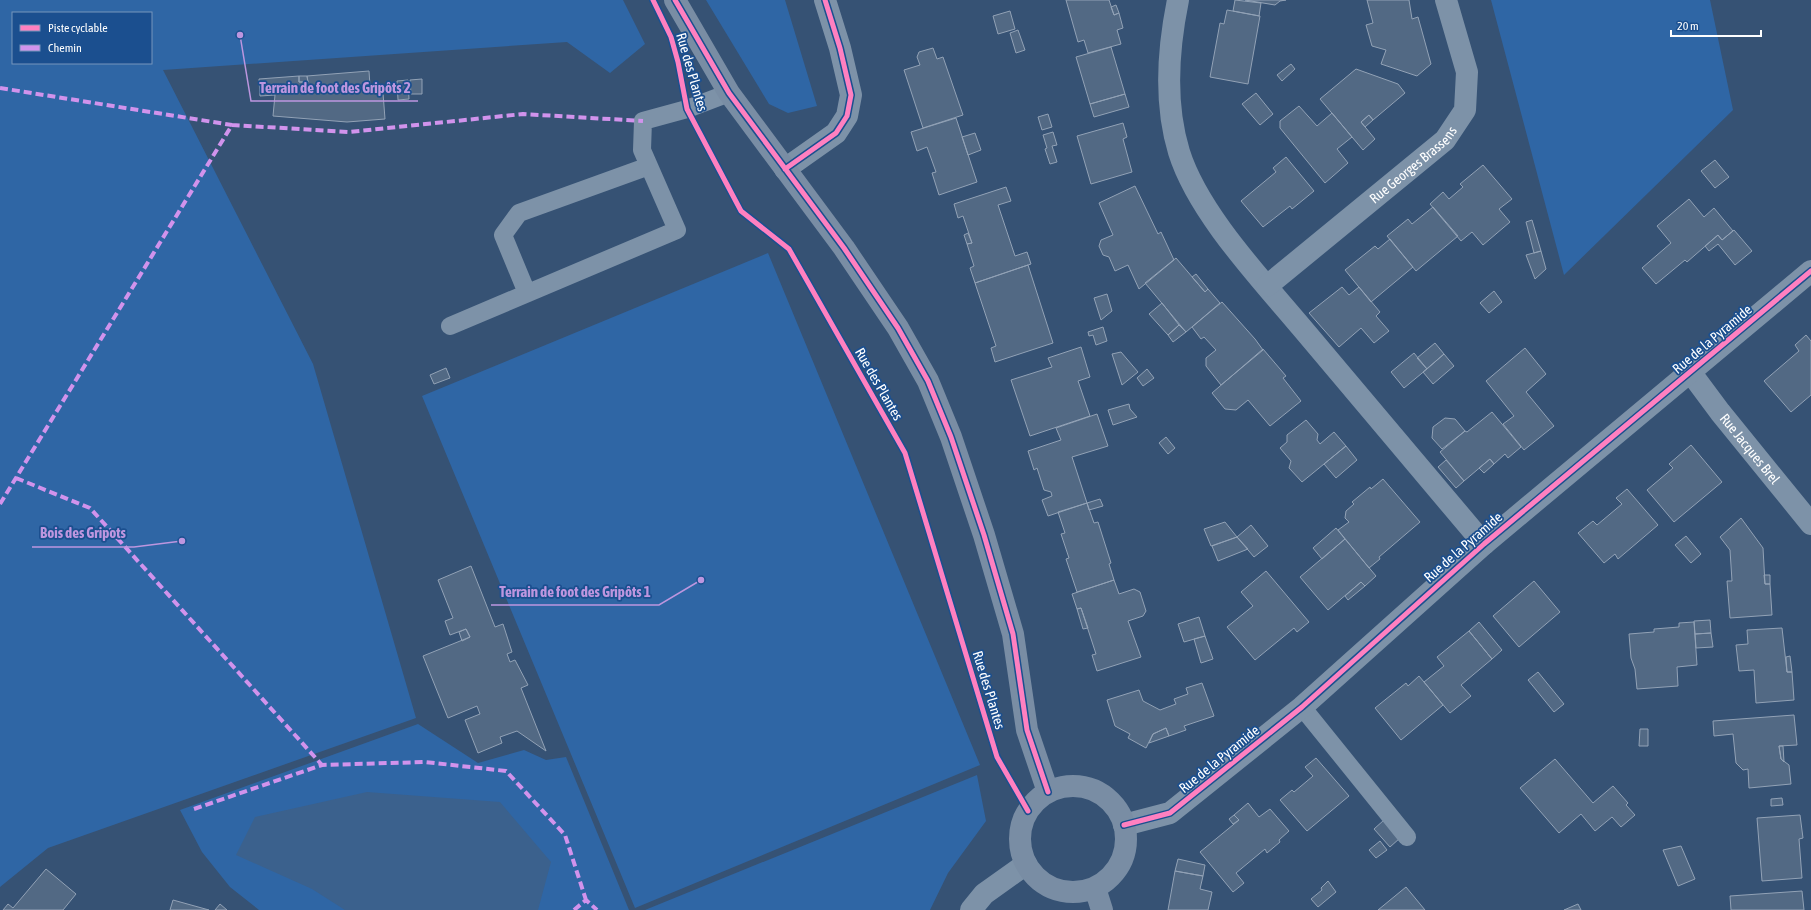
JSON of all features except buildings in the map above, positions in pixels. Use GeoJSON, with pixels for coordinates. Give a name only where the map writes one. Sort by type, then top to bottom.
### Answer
{"type":"FeatureCollection","features":[{"type":"Feature","properties":{"kind":"street","name":"Rue des Plantes"},"geometry":{"type":"LineString","coordinates":[[675,0],[729,93],[844,248],[898,328],[928,381],[951,437],[984,535],[1012,634],[1027,730],[1048,792]]}},
{"type":"Feature","properties":{"kind":"street"},"geometry":{"type":"LineString","coordinates":[[785,169],[836,133],[847,116],[851,96],[840,48],[825,0]]}},
{"type":"Feature","properties":{"kind":"street"},"geometry":{"type":"LineString","coordinates":[[1178,0],[1173,25],[1168,75],[1172,114],[1179,152],[1198,195],[1223,232],[1267,286],[1484,544]]}},
{"type":"Feature","properties":{"kind":"street","name":"Rue Georges Brassens"},"geometry":{"type":"LineString","coordinates":[[1267,286],[1445,140],[1465,110],[1467,72],[1446,0]]}},
{"type":"Feature","properties":{"kind":"street","name":"Rue de la Pyramide"},"geometry":{"type":"LineString","coordinates":[[1124,825],[1170,813],[1302,707],[1484,544],[1691,373],[1811,271]]}},
{"type":"Feature","properties":{"kind":"street","name":"Rue Jacques Brel"},"geometry":{"type":"LineString","coordinates":[[1691,373],[1720,412],[1811,524]]}},
{"type":"Feature","properties":{"kind":"street"},"geometry":{"type":"LineString","coordinates":[[1069,786],[1092,790],[1108,799],[1120,814],[1124,825],[1126,834],[1125,851],[1115,872],[1105,882],[1095,888],[1077,892],[1065,892],[1052,889],[1037,878],[1026,864],[1020,848],[1021,826],[1028,811],[1038,799],[1048,792],[1069,786]]}},
{"type":"Feature","properties":{"kind":"street"},"geometry":{"type":"LineString","coordinates":[[971,910],[984,894],[1026,864]]}},
{"type":"Feature","properties":{"kind":"street"},"geometry":{"type":"LineString","coordinates":[[1095,888],[1102,910]]}},
{"type":"Feature","properties":{"kind":"lane"},"geometry":{"type":"LineString","coordinates":[[450,326],[676,230],[642,150],[643,121],[687,109],[729,93]]}},
{"type":"Feature","properties":{"kind":"lane"},"geometry":{"type":"LineString","coordinates":[[528,293],[503,235],[519,213],[649,166]]}},
{"type":"Feature","properties":{"kind":"lane"},"geometry":{"type":"LineString","coordinates":[[1302,707],[1407,837]]}},
{"type":"Feature","properties":{"kind":"shaded area"},"geometry":{"type":"Polygon","coordinates":[[[0,0],[623,0],[645,44],[610,73],[567,42],[163,70],[313,364],[416,718],[48,848],[0,887],[0,0]]]}},
{"type":"Feature","properties":{"kind":"shaded area"},"geometry":{"type":"Polygon","coordinates":[[[706,0],[785,0],[817,106],[788,113],[769,104],[706,0]]]}},
{"type":"Feature","properties":{"kind":"shaded area"},"geometry":{"type":"Polygon","coordinates":[[[1491,0],[1710,0],[1733,110],[1564,275],[1491,0]]]}},
{"type":"Feature","properties":{"kind":"shaded area"},"geometry":{"type":"Polygon","coordinates":[[[768,253],[980,765],[635,908],[422,396],[768,253]]]}},
{"type":"Feature","properties":{"kind":"shaded area"},"geometry":{"type":"Polygon","coordinates":[[[418,724],[478,763],[524,750],[546,760],[566,757],[629,910],[259,910],[230,887],[202,852],[180,810],[418,724]]]}},
{"type":"Feature","properties":{"kind":"shaded area"},"geometry":{"type":"Polygon","coordinates":[[[977,775],[986,821],[948,873],[930,910],[645,910],[977,775]]]}},
{"type":"Feature","properties":{"kind":"shaded area"},"geometry":{"type":"Polygon","coordinates":[[[367,792],[500,802],[551,862],[538,910],[345,910],[312,889],[236,855],[255,817],[367,792]]]}},
{"type":"Feature","properties":{"kind":"marked path"},"geometry":{"type":"LineString","coordinates":[[0,88],[232,125]]}},
{"type":"Feature","properties":{"kind":"marked path"},"geometry":{"type":"LineString","coordinates":[[0,504],[232,125],[349,132],[523,114],[643,121]]}},
{"type":"Feature","properties":{"kind":"marked path"},"geometry":{"type":"LineString","coordinates":[[16,478],[90,508],[322,765]]}},
{"type":"Feature","properties":{"kind":"marked path"},"geometry":{"type":"LineString","coordinates":[[194,809],[322,765],[425,762],[506,771],[565,835],[586,900]]}},
{"type":"Feature","properties":{"kind":"marked path"},"geometry":{"type":"LineString","coordinates":[[574,910],[586,900],[597,910]]}},
{"type":"Feature","properties":{"kind":"cycle path"},"geometry":{"type":"LineString","coordinates":[[653,0],[671,37],[678,62],[687,109],[741,211],[789,249],[905,453],[997,757],[1028,811]]}},
{"type":"Feature","properties":{"kind":"cycle path"},"geometry":{"type":"LineString","coordinates":[[675,0],[729,93],[844,248],[898,328],[928,381],[951,437],[984,535],[1013,634],[1027,730],[1048,792]]}},
{"type":"Feature","properties":{"kind":"cycle path"},"geometry":{"type":"LineString","coordinates":[[785,169],[836,133],[847,116],[851,95],[840,48],[825,0]]}},
{"type":"Feature","properties":{"kind":"cycle path"},"geometry":{"type":"LineString","coordinates":[[1124,825],[1170,813],[1302,707],[1484,544],[1811,271]]}},
{"type":"Feature","properties":{"kind":"place","name":"Terrain de foot des Gripôts 2"},"geometry":{"type":"Point","coordinates":[240,35]}},
{"type":"Feature","properties":{"kind":"place","name":"Bois des Gripots"},"geometry":{"type":"Point","coordinates":[182,541]}},
{"type":"Feature","properties":{"kind":"place","name":"Terrain de foot des Gripôts 1"},"geometry":{"type":"Point","coordinates":[701,580]}}]}
